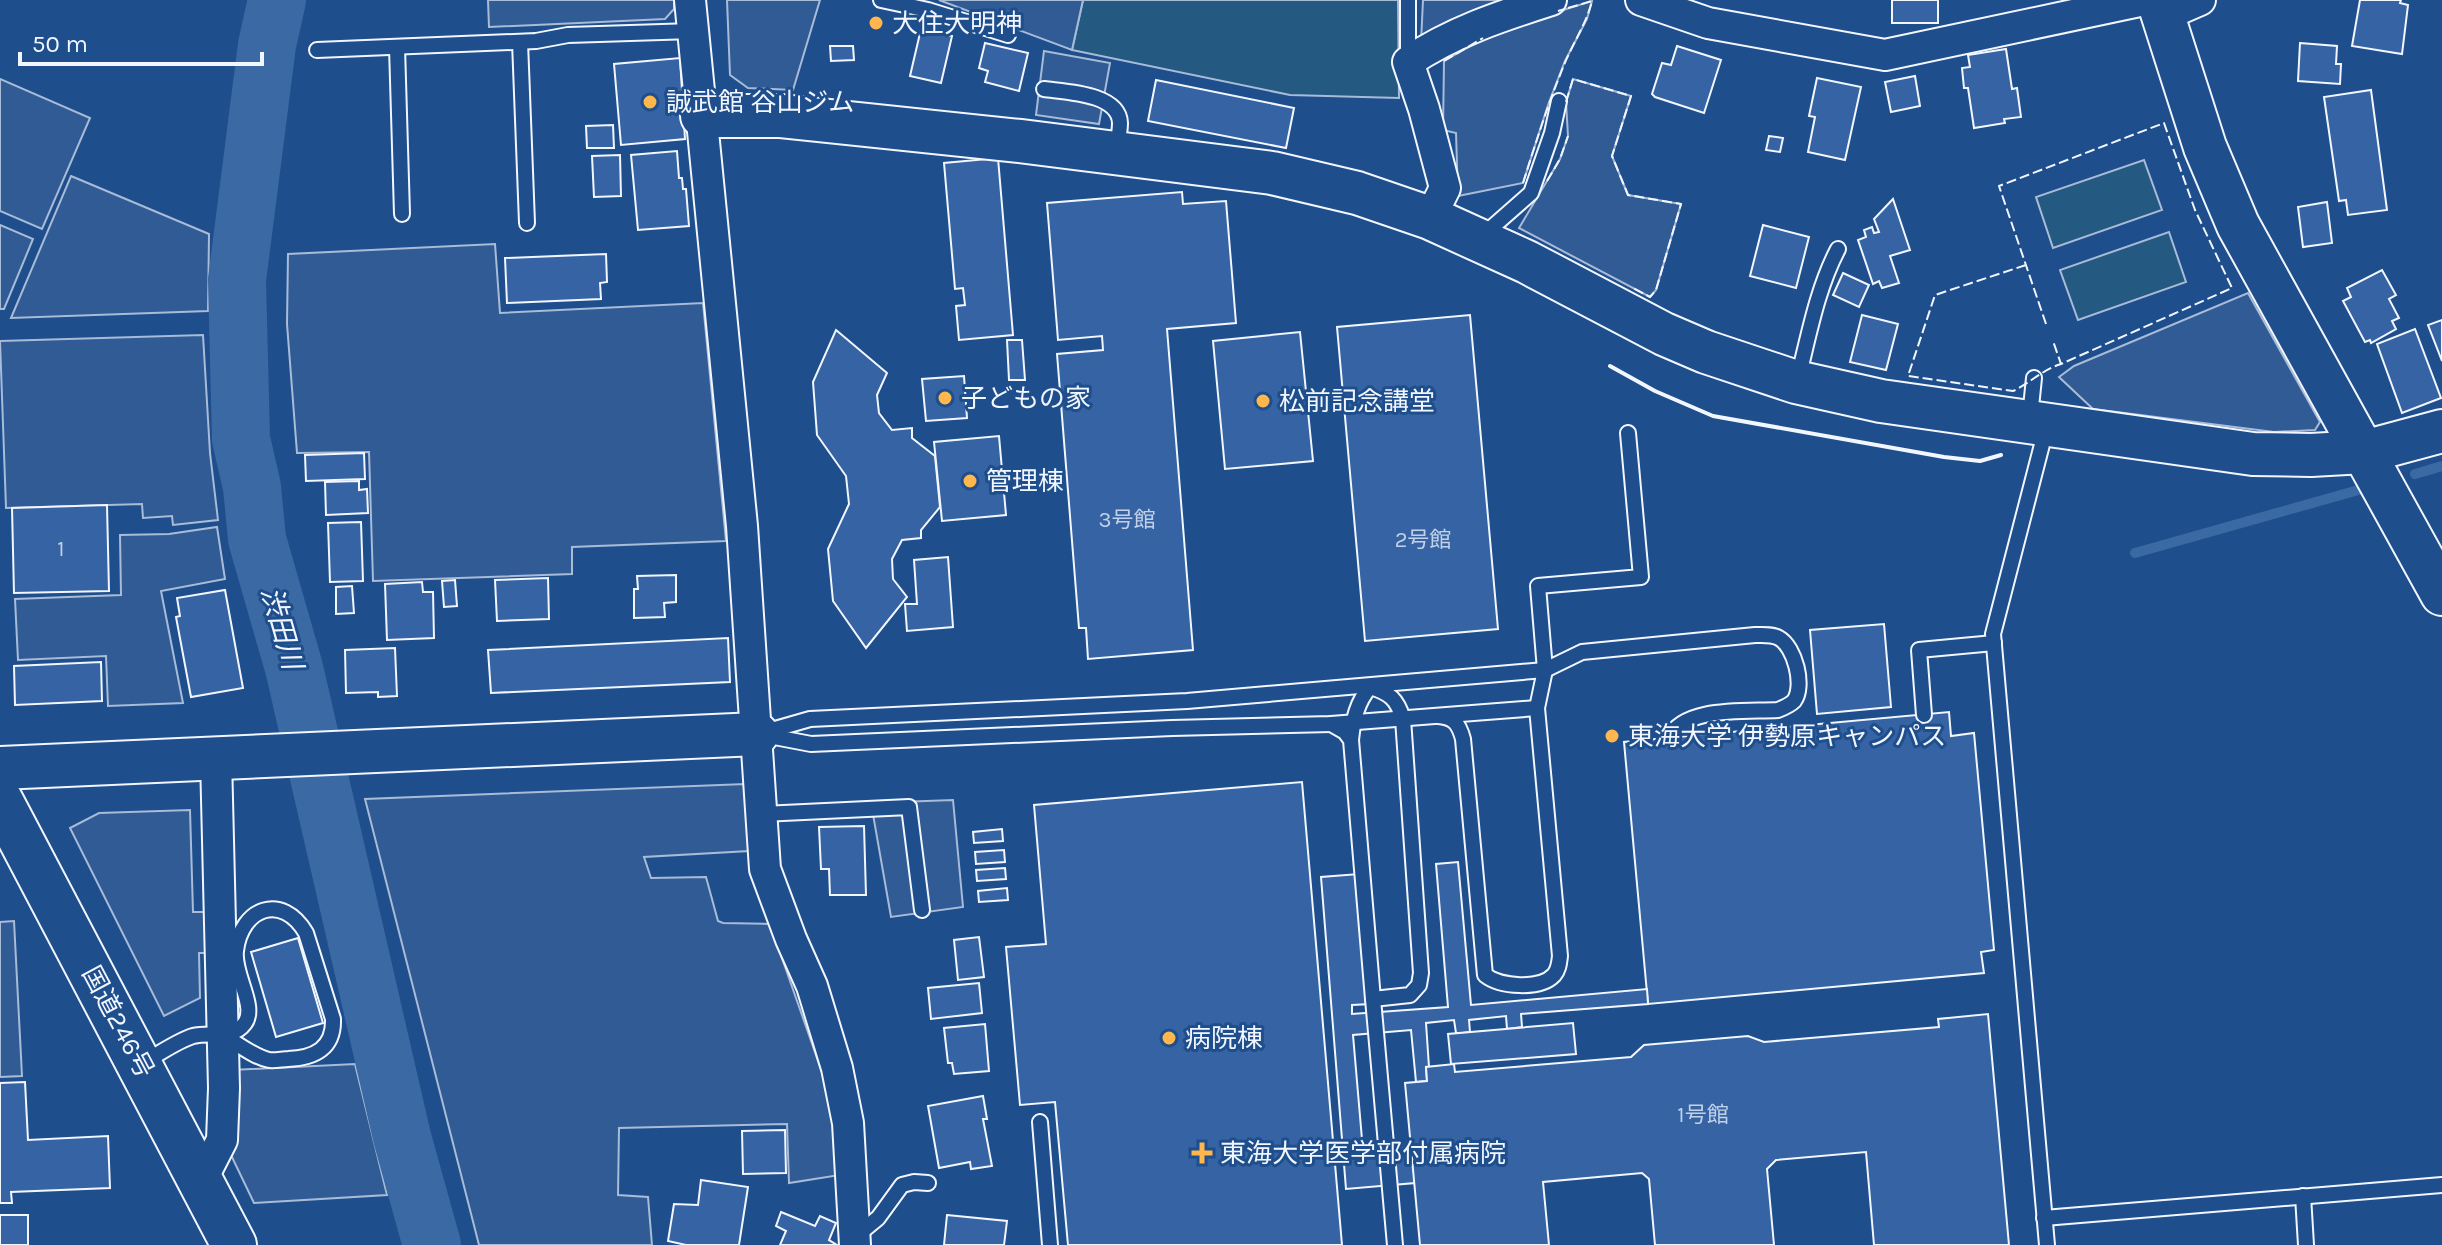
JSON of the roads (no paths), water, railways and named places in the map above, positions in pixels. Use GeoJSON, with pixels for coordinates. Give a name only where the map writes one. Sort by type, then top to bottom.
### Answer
{"type":"FeatureCollection","features":[{"type":"Feature","properties":{"kind":"highway","name":"国道246号"},"geometry":{"type":"LineString","coordinates":[[0,800],[234,1245]]}},
{"type":"Feature","properties":{"kind":"street"},"geometry":{"type":"LineString","coordinates":[[690,0],[742,526],[765,869],[812,986],[837,1068],[848,1123],[855,1241]]}},
{"type":"Feature","properties":{"kind":"street"},"geometry":{"type":"LineString","coordinates":[[1430,218],[1445,188],[1408,62],[1432,46],[1487,20],[1550,0]]}},
{"type":"Feature","properties":{"kind":"street"},"geometry":{"type":"LineString","coordinates":[[1641,0],[1708,23],[1885,55],[2017,14],[2200,0]]}},
{"type":"Feature","properties":{"kind":"street"},"geometry":{"type":"LineString","coordinates":[[2155,5],[2205,147],[2238,225],[2442,594]]}},
{"type":"Feature","properties":{"kind":"street"},"geometry":{"type":"LineString","coordinates":[[702,116],[781,116],[1116,153],[1272,173],[1357,193],[1430,218],[1478,239],[1664,334],[1706,352],[1796,382],[1881,401],[2253,454],[2364,452],[2442,431]]}},
{"type":"Feature","properties":{"kind":"street"},"geometry":{"type":"LineString","coordinates":[[0,768],[757,734]]}},
{"type":"Feature","properties":{"kind":"street"},"geometry":{"type":"LineString","coordinates":[[201,1181],[222,1140],[223,1035],[216,758]]}},
{"type":"Feature","properties":{"kind":"lane"},"geometry":{"type":"LineString","coordinates":[[881,0],[928,10],[1008,35]]}},
{"type":"Feature","properties":{"kind":"lane"},"geometry":{"type":"LineString","coordinates":[[1408,0],[1408,62]]}},
{"type":"Feature","properties":{"kind":"lane"},"geometry":{"type":"LineString","coordinates":[[317,50],[693,31]]}},
{"type":"Feature","properties":{"kind":"lane"},"geometry":{"type":"LineString","coordinates":[[520,42],[527,223]]}},
{"type":"Feature","properties":{"kind":"lane"},"geometry":{"type":"LineString","coordinates":[[397,47],[402,214]]}},
{"type":"Feature","properties":{"kind":"lane"},"geometry":{"type":"LineString","coordinates":[[1044,89],[1100,98],[1112,107],[1120,122],[1116,153]]}},
{"type":"Feature","properties":{"kind":"lane"},"geometry":{"type":"LineString","coordinates":[[1478,239],[1531,193],[1552,133],[1559,101]]}},
{"type":"Feature","properties":{"kind":"lane"},"geometry":{"type":"LineString","coordinates":[[1796,382],[1830,264],[1838,249]]}},
{"type":"Feature","properties":{"kind":"lane"},"geometry":{"type":"LineString","coordinates":[[2034,378],[2038,424],[1993,634],[2047,1245]]}},
{"type":"Feature","properties":{"kind":"lane"},"geometry":{"type":"LineString","coordinates":[[1438,716],[1449,717],[1459,726],[1463,739],[1485,975],[1506,985],[1542,983],[1558,970],[1560,956],[1537,708],[1545,670],[1538,586],[1641,577],[1628,433]]}},
{"type":"Feature","properties":{"kind":"lane"},"geometry":{"type":"LineString","coordinates":[[757,734],[810,719],[1187,701],[1545,670],[1582,652],[1755,635],[1781,639],[1792,649],[1798,691],[1786,707],[1694,716],[1673,728],[1669,738]]}},
{"type":"Feature","properties":{"kind":"lane"},"geometry":{"type":"LineString","coordinates":[[1924,715],[1919,650],[1994,643]]}},
{"type":"Feature","properties":{"kind":"lane"},"geometry":{"type":"LineString","coordinates":[[1370,687],[1388,692],[1398,703],[1403,719],[1421,973],[1419,985],[1410,995],[1373,999]]}},
{"type":"Feature","properties":{"kind":"lane"},"geometry":{"type":"LineString","coordinates":[[1370,687],[1357,707],[1351,740],[1395,1245]]}},
{"type":"Feature","properties":{"kind":"lane"},"geometry":{"type":"LineString","coordinates":[[757,734],[811,744],[1331,724],[1537,708]]}},
{"type":"Feature","properties":{"kind":"lane"},"geometry":{"type":"LineString","coordinates":[[1331,724],[1345,732],[1351,740]]}},
{"type":"Feature","properties":{"kind":"lane"},"geometry":{"type":"LineString","coordinates":[[762,814],[909,807],[922,910]]}},
{"type":"Feature","properties":{"kind":"lane"},"geometry":{"type":"LineString","coordinates":[[140,1064],[194,1036],[223,1035],[243,1025],[249,1004],[238,979],[236,951],[247,921],[259,910],[287,913],[301,924],[306,933],[333,1019],[334,1031],[330,1042],[305,1058],[269,1060],[223,1035]]}},
{"type":"Feature","properties":{"kind":"lane"},"geometry":{"type":"LineString","coordinates":[[1040,1122],[1050,1245]]}},
{"type":"Feature","properties":{"kind":"lane"},"geometry":{"type":"LineString","coordinates":[[855,1241],[878,1218],[902,1185],[928,1183]]}},
{"type":"Feature","properties":{"kind":"lane"},"geometry":{"type":"LineString","coordinates":[[2044,1218],[2442,1185]]}},
{"type":"Feature","properties":{"kind":"lane"},"geometry":{"type":"LineString","coordinates":[[2303,1196],[2306,1245]]}},
{"type":"Feature","properties":{"kind":"waterway","name":"渋田川"},"geometry":{"type":"LineString","coordinates":[[277,0],[267,45],[237,280],[241,439],[252,487],[257,539],[294,668],[402,1137],[432,1245]]}},
{"type":"Feature","properties":{"kind":"waterway"},"geometry":{"type":"LineString","coordinates":[[2415,474],[2442,466]]}},
{"type":"Feature","properties":{"kind":"waterway"},"geometry":{"type":"LineString","coordinates":[[2135,553],[2362,489]]}},
{"type":"Feature","properties":{"kind":"place","name":"大住大明神"},"geometry":{"type":"Point","coordinates":[876,23]}},
{"type":"Feature","properties":{"kind":"place","name":"誠武館 谷山ジム"},"geometry":{"type":"Point","coordinates":[650,102]}},
{"type":"Feature","properties":{"kind":"place","name":"子どもの家"},"geometry":{"type":"Point","coordinates":[945,398]}},
{"type":"Feature","properties":{"kind":"place","name":"松前記念講堂"},"geometry":{"type":"Point","coordinates":[1263,401]}},
{"type":"Feature","properties":{"kind":"place","name":"管理棟"},"geometry":{"type":"Point","coordinates":[970,481]}},
{"type":"Feature","properties":{"kind":"place","name":"東海大学 伊勢原キャンパス"},"geometry":{"type":"Point","coordinates":[1612,736]}},
{"type":"Feature","properties":{"kind":"place","name":"病院棟"},"geometry":{"type":"Point","coordinates":[1169,1038]}},
{"type":"Feature","properties":{"kind":"place","name":"東海大学医学部付属病院"},"geometry":{"type":"Point","coordinates":[1202,1153]}}]}
